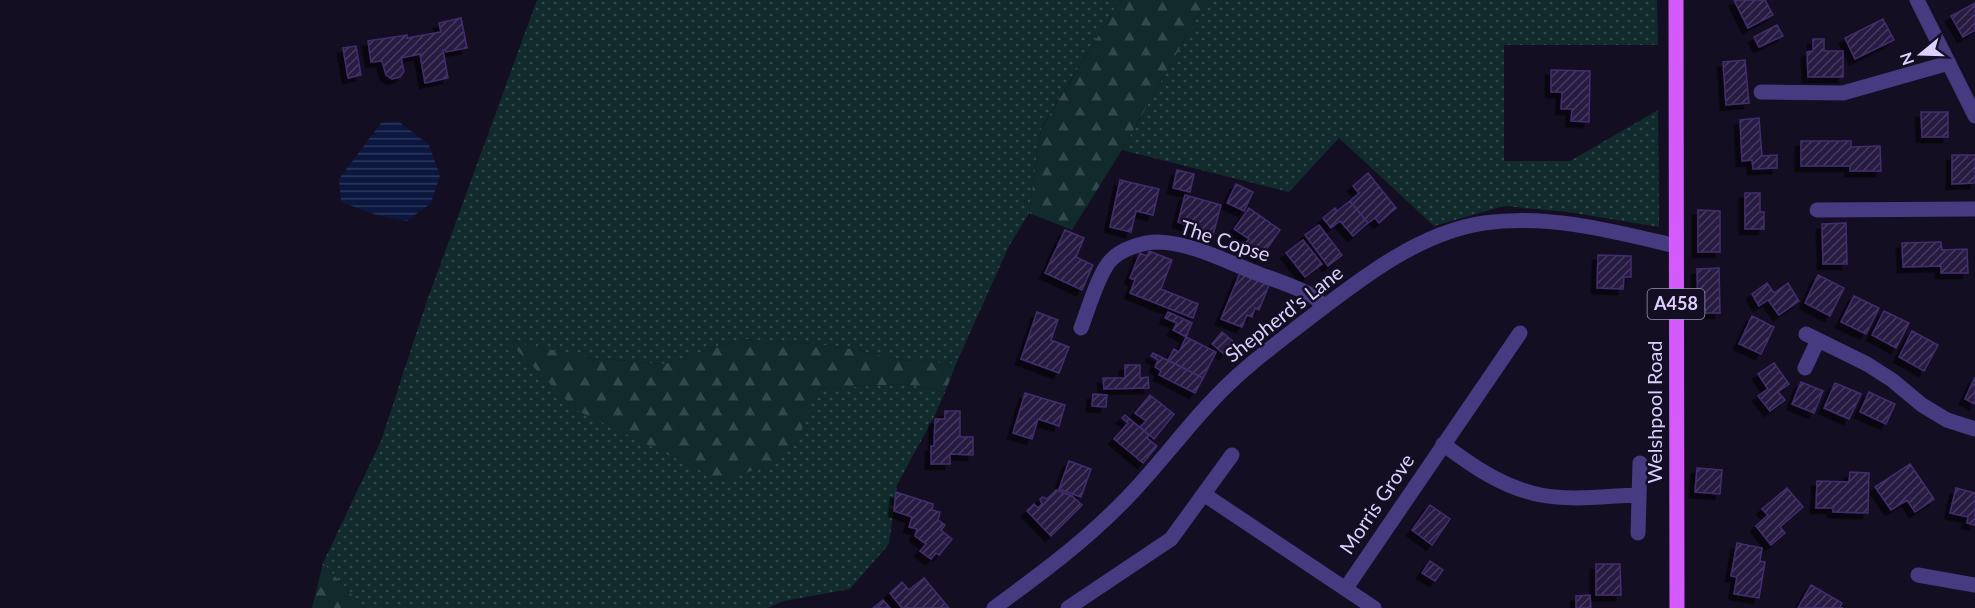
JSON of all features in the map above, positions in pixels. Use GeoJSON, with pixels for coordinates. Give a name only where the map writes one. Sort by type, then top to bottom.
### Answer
{"type":"FeatureCollection","features":[{"type":"Feature","properties":{"kind":"main road","name":"Welshpool Road"},"geometry":{"type":"LineString","coordinates":[[1676,0],[1677,608]]}},
{"type":"Feature","properties":{"kind":"street"},"geometry":{"type":"LineString","coordinates":[[1917,0],[1975,116]]}},
{"type":"Feature","properties":{"kind":"street"},"geometry":{"type":"LineString","coordinates":[[1761,92],[1843,93],[1949,63]]}},
{"type":"Feature","properties":{"kind":"street"},"geometry":{"type":"LineString","coordinates":[[1817,210],[1975,208]]}},
{"type":"Feature","properties":{"kind":"street","name":"Shepherd's Lane"},"geometry":{"type":"LineString","coordinates":[[994,608],[1068,554],[1123,502],[1211,401],[1254,361],[1374,271],[1410,249],[1452,231],[1481,224],[1543,220],[1621,233],[1676,246]]}},
{"type":"Feature","properties":{"kind":"street","name":"The Copse"},"geometry":{"type":"LineString","coordinates":[[1081,328],[1103,271],[1111,260],[1124,251],[1156,242],[1179,245],[1271,278],[1305,292],[1317,299],[1324,308]]}},
{"type":"Feature","properties":{"kind":"street","name":"Morris Grove"},"geometry":{"type":"LineString","coordinates":[[1346,588],[1520,333]]}},
{"type":"Feature","properties":{"kind":"street"},"geometry":{"type":"LineString","coordinates":[[1805,368],[1812,337],[1884,375],[1922,405],[1947,420],[1975,429]]}},
{"type":"Feature","properties":{"kind":"street"},"geometry":{"type":"LineString","coordinates":[[1443,444],[1475,468],[1508,484],[1540,495],[1580,497],[1638,495]]}},
{"type":"Feature","properties":{"kind":"street"},"geometry":{"type":"LineString","coordinates":[[1068,608],[1172,539],[1232,455]]}},
{"type":"Feature","properties":{"kind":"street"},"geometry":{"type":"LineString","coordinates":[[1638,533],[1640,463]]}},
{"type":"Feature","properties":{"kind":"street"},"geometry":{"type":"LineString","coordinates":[[1205,495],[1374,608]]}},
{"type":"Feature","properties":{"kind":"street"},"geometry":{"type":"LineString","coordinates":[[1918,575],[1975,585]]}},
{"type":"Feature","properties":{"kind":"green space"},"geometry":{"type":"Polygon","coordinates":[[[537,0],[1120,0],[1041,128],[1029,213],[1009,246],[956,364],[902,360],[837,346],[744,339],[664,364],[592,358],[509,342],[797,442],[815,389],[905,384],[945,392],[897,485],[889,544],[850,589],[784,601],[768,608],[364,608],[323,563],[381,441],[427,301],[537,0]]]}},
{"type":"Feature","properties":{"kind":"green space"},"geometry":{"type":"Polygon","coordinates":[[[1120,0],[1207,0],[1122,150],[1072,230],[1029,213],[1041,129],[1120,0]]]}},
{"type":"Feature","properties":{"kind":"green space"},"geometry":{"type":"Polygon","coordinates":[[[1207,0],[1657,0],[1658,45],[1504,45],[1504,161],[1570,161],[1658,110],[1659,227],[1568,212],[1504,206],[1434,226],[1339,138],[1289,192],[1122,150],[1207,0]]]}},
{"type":"Feature","properties":{"kind":"green space"},"geometry":{"type":"Polygon","coordinates":[[[744,339],[837,346],[902,360],[956,364],[945,392],[905,384],[816,389],[797,442],[774,463],[722,481],[576,410],[508,341],[592,358],[664,364],[744,339]]]}},
{"type":"Feature","properties":{"kind":"green space"},"geometry":{"type":"Polygon","coordinates":[[[323,563],[364,608],[312,608],[323,563]]]}},
{"type":"Feature","properties":{"kind":"water"},"geometry":{"type":"Polygon","coordinates":[[[398,121],[429,145],[440,176],[431,203],[407,221],[377,215],[341,202],[339,179],[381,123],[398,121]]]}},
{"type":"Feature","properties":{"kind":"building"},"geometry":{"type":"Polygon","coordinates":[[[1734,0],[1765,0],[1773,15],[1748,28],[1734,0]]]}},
{"type":"Feature","properties":{"kind":"building"},"geometry":{"type":"Polygon","coordinates":[[[1975,3],[1975,30],[1963,37],[1951,16],[1975,3]]]}},
{"type":"Feature","properties":{"kind":"building"},"geometry":{"type":"Polygon","coordinates":[[[461,18],[467,48],[446,52],[443,50],[448,78],[425,83],[420,54],[401,58],[404,71],[400,77],[392,79],[386,75],[382,61],[371,62],[368,41],[441,32],[439,23],[461,18]]]}},
{"type":"Feature","properties":{"kind":"building"},"geometry":{"type":"Polygon","coordinates":[[[1883,19],[1894,40],[1855,59],[1845,38],[1883,19]]]}},
{"type":"Feature","properties":{"kind":"building"},"geometry":{"type":"Polygon","coordinates":[[[1777,25],[1783,36],[1759,47],[1754,37],[1777,25]]]}},
{"type":"Feature","properties":{"kind":"building"},"geometry":{"type":"Polygon","coordinates":[[[1813,39],[1824,39],[1824,51],[1843,51],[1843,77],[1808,77],[1807,52],[1813,51],[1813,39]]]}},
{"type":"Feature","properties":{"kind":"building"},"geometry":{"type":"Polygon","coordinates":[[[356,46],[361,75],[348,78],[343,48],[356,46]]]}},
{"type":"Feature","properties":{"kind":"building"},"geometry":{"type":"Polygon","coordinates":[[[1745,60],[1749,103],[1726,105],[1723,62],[1745,60]]]}},
{"type":"Feature","properties":{"kind":"building"},"geometry":{"type":"Polygon","coordinates":[[[1551,70],[1590,71],[1589,122],[1571,121],[1572,109],[1561,109],[1562,92],[1551,92],[1551,70]]]}},
{"type":"Feature","properties":{"kind":"building"},"geometry":{"type":"Polygon","coordinates":[[[1921,112],[1948,112],[1948,137],[1922,137],[1921,112]]]}},
{"type":"Feature","properties":{"kind":"building"},"geometry":{"type":"Polygon","coordinates":[[[1759,118],[1762,156],[1777,155],[1777,168],[1753,169],[1752,160],[1742,161],[1740,120],[1759,118]]]}},
{"type":"Feature","properties":{"kind":"building"},"geometry":{"type":"Polygon","coordinates":[[[1801,141],[1851,141],[1851,147],[1880,146],[1881,171],[1850,171],[1850,166],[1801,166],[1801,141]]]}},
{"type":"Feature","properties":{"kind":"building"},"geometry":{"type":"Polygon","coordinates":[[[1952,155],[1975,155],[1975,183],[1952,184],[1952,155]]]}},
{"type":"Feature","properties":{"kind":"building"},"geometry":{"type":"Polygon","coordinates":[[[1177,170],[1194,174],[1190,192],[1173,188],[1177,170]]]}},
{"type":"Feature","properties":{"kind":"building"},"geometry":{"type":"Polygon","coordinates":[[[1368,173],[1396,208],[1379,223],[1375,218],[1368,223],[1350,201],[1359,193],[1353,186],[1368,173]]]}},
{"type":"Feature","properties":{"kind":"building"},"geometry":{"type":"Polygon","coordinates":[[[1120,180],[1159,189],[1153,215],[1136,211],[1131,232],[1110,227],[1120,180]]]}},
{"type":"Feature","properties":{"kind":"building"},"geometry":{"type":"Polygon","coordinates":[[[1236,184],[1253,192],[1244,211],[1227,203],[1236,184]]]}},
{"type":"Feature","properties":{"kind":"building"},"geometry":{"type":"Polygon","coordinates":[[[1745,193],[1760,193],[1760,212],[1764,212],[1764,229],[1745,229],[1745,193]]]}},
{"type":"Feature","properties":{"kind":"building"},"geometry":{"type":"Polygon","coordinates":[[[1185,195],[1221,205],[1212,239],[1191,233],[1193,227],[1178,222],[1185,195]]]}},
{"type":"Feature","properties":{"kind":"building"},"geometry":{"type":"Polygon","coordinates":[[[1350,201],[1368,223],[1353,236],[1340,221],[1331,228],[1323,218],[1335,208],[1337,211],[1350,201]]]}},
{"type":"Feature","properties":{"kind":"building"},"geometry":{"type":"Polygon","coordinates":[[[1249,208],[1280,230],[1261,257],[1244,245],[1249,239],[1234,229],[1249,208]]]}},
{"type":"Feature","properties":{"kind":"building"},"geometry":{"type":"Polygon","coordinates":[[[1698,210],[1720,211],[1720,252],[1698,252],[1698,210]]]}},
{"type":"Feature","properties":{"kind":"building"},"geometry":{"type":"Polygon","coordinates":[[[1846,223],[1847,264],[1823,264],[1822,224],[1846,223]]]}},
{"type":"Feature","properties":{"kind":"building"},"geometry":{"type":"Polygon","coordinates":[[[1319,225],[1342,255],[1328,266],[1305,235],[1319,225]]]}},
{"type":"Feature","properties":{"kind":"building"},"geometry":{"type":"Polygon","coordinates":[[[1065,230],[1084,238],[1076,257],[1093,265],[1082,290],[1045,273],[1065,230]]]}},
{"type":"Feature","properties":{"kind":"building"},"geometry":{"type":"Polygon","coordinates":[[[1303,240],[1322,264],[1305,277],[1286,253],[1303,240]]]}},
{"type":"Feature","properties":{"kind":"building"},"geometry":{"type":"Polygon","coordinates":[[[1941,242],[1942,250],[1967,249],[1968,273],[1941,273],[1941,266],[1903,267],[1902,243],[1941,242]]]}},
{"type":"Feature","properties":{"kind":"building"},"geometry":{"type":"Polygon","coordinates":[[[1149,251],[1172,260],[1161,289],[1198,304],[1193,318],[1130,293],[1135,280],[1130,278],[1140,253],[1147,256],[1149,251]]]}},
{"type":"Feature","properties":{"kind":"building"},"geometry":{"type":"Polygon","coordinates":[[[1598,255],[1631,256],[1631,277],[1624,277],[1623,289],[1597,288],[1598,255]]]}},
{"type":"Feature","properties":{"kind":"building"},"geometry":{"type":"Polygon","coordinates":[[[1719,268],[1720,313],[1698,313],[1697,269],[1719,268]]]}},
{"type":"Feature","properties":{"kind":"building"},"geometry":{"type":"Polygon","coordinates":[[[1240,273],[1269,285],[1259,310],[1255,308],[1252,317],[1247,315],[1242,327],[1221,319],[1240,273]]]}},
{"type":"Feature","properties":{"kind":"building"},"geometry":{"type":"Polygon","coordinates":[[[1818,275],[1844,288],[1830,316],[1805,303],[1818,275]]]}},
{"type":"Feature","properties":{"kind":"building"},"geometry":{"type":"Polygon","coordinates":[[[1767,283],[1774,293],[1788,283],[1799,301],[1779,315],[1768,300],[1759,306],[1752,294],[1767,283]]]}},
{"type":"Feature","properties":{"kind":"building"},"geometry":{"type":"Polygon","coordinates":[[[1854,296],[1879,308],[1866,334],[1841,322],[1854,296]]]}},
{"type":"Feature","properties":{"kind":"building"},"geometry":{"type":"Polygon","coordinates":[[[1884,311],[1909,323],[1896,348],[1872,335],[1884,311]]]}},
{"type":"Feature","properties":{"kind":"building"},"geometry":{"type":"Polygon","coordinates":[[[1037,312],[1058,320],[1051,340],[1069,347],[1059,373],[1021,359],[1037,312]]]}},
{"type":"Feature","properties":{"kind":"building"},"geometry":{"type":"Polygon","coordinates":[[[1168,312],[1192,323],[1186,337],[1173,330],[1177,323],[1165,318],[1168,312]]]}},
{"type":"Feature","properties":{"kind":"building"},"geometry":{"type":"Polygon","coordinates":[[[1752,316],[1774,327],[1761,354],[1739,344],[1752,316]]]}},
{"type":"Feature","properties":{"kind":"building"},"geometry":{"type":"Polygon","coordinates":[[[1912,331],[1938,345],[1924,371],[1899,357],[1912,331]]]}},
{"type":"Feature","properties":{"kind":"building"},"geometry":{"type":"Polygon","coordinates":[[[1222,332],[1234,342],[1224,354],[1212,344],[1222,332]]]}},
{"type":"Feature","properties":{"kind":"building"},"geometry":{"type":"Polygon","coordinates":[[[1186,337],[1216,352],[1203,378],[1168,360],[1174,349],[1179,352],[1186,337]]]}},
{"type":"Feature","properties":{"kind":"building"},"geometry":{"type":"Polygon","coordinates":[[[1153,353],[1203,378],[1195,393],[1159,375],[1161,371],[1155,367],[1158,360],[1151,356],[1153,353]]]}},
{"type":"Feature","properties":{"kind":"building"},"geometry":{"type":"Polygon","coordinates":[[[1774,363],[1789,384],[1778,392],[1785,400],[1770,411],[1758,396],[1768,389],[1758,374],[1774,363]]]}},
{"type":"Feature","properties":{"kind":"building"},"geometry":{"type":"Polygon","coordinates":[[[1125,365],[1140,365],[1140,378],[1148,377],[1149,388],[1104,389],[1103,378],[1125,378],[1125,365]]]}},
{"type":"Feature","properties":{"kind":"building"},"geometry":{"type":"Polygon","coordinates":[[[1975,377],[1975,404],[1965,399],[1975,377]]]}},
{"type":"Feature","properties":{"kind":"building"},"geometry":{"type":"Polygon","coordinates":[[[1801,382],[1823,391],[1814,413],[1792,404],[1801,382]]]}},
{"type":"Feature","properties":{"kind":"building"},"geometry":{"type":"Polygon","coordinates":[[[1835,383],[1861,394],[1849,419],[1824,408],[1835,383]]]}},
{"type":"Feature","properties":{"kind":"building"},"geometry":{"type":"Polygon","coordinates":[[[1869,392],[1895,404],[1886,424],[1860,412],[1869,392]]]}},
{"type":"Feature","properties":{"kind":"building"},"geometry":{"type":"Polygon","coordinates":[[[1025,393],[1065,405],[1059,426],[1038,419],[1032,439],[1013,433],[1025,393]]]}},
{"type":"Feature","properties":{"kind":"building"},"geometry":{"type":"Polygon","coordinates":[[[1093,394],[1107,395],[1106,407],[1092,406],[1093,394]]]}},
{"type":"Feature","properties":{"kind":"building"},"geometry":{"type":"Polygon","coordinates":[[[1150,395],[1174,414],[1154,439],[1140,427],[1146,421],[1135,413],[1150,395]]]}},
{"type":"Feature","properties":{"kind":"building"},"geometry":{"type":"Polygon","coordinates":[[[945,411],[960,411],[960,437],[973,437],[973,455],[950,454],[950,464],[931,464],[935,419],[945,419],[945,411]]]}},
{"type":"Feature","properties":{"kind":"building"},"geometry":{"type":"Polygon","coordinates":[[[1125,415],[1149,435],[1147,438],[1157,446],[1143,463],[1114,439],[1128,423],[1122,418],[1125,415]]]}},
{"type":"Feature","properties":{"kind":"building"},"geometry":{"type":"Polygon","coordinates":[[[1069,461],[1091,469],[1081,497],[1059,489],[1069,461]]]}},
{"type":"Feature","properties":{"kind":"building"},"geometry":{"type":"Polygon","coordinates":[[[1910,464],[1934,499],[1915,512],[1907,500],[1891,510],[1875,487],[1910,464]]]}},
{"type":"Feature","properties":{"kind":"building"},"geometry":{"type":"Polygon","coordinates":[[[1697,468],[1722,470],[1720,494],[1695,492],[1697,468]]]}},
{"type":"Feature","properties":{"kind":"building"},"geometry":{"type":"Polygon","coordinates":[[[1850,472],[1869,473],[1868,513],[1833,512],[1833,508],[1816,508],[1817,481],[1849,482],[1850,472]]]}},
{"type":"Feature","properties":{"kind":"building"},"geometry":{"type":"Polygon","coordinates":[[[1787,488],[1803,507],[1780,527],[1785,533],[1771,545],[1756,526],[1768,515],[1762,509],[1787,488]]]}},
{"type":"Feature","properties":{"kind":"building"},"geometry":{"type":"Polygon","coordinates":[[[1956,488],[1975,493],[1975,525],[1967,523],[1968,517],[1950,513],[1956,488]]]}},
{"type":"Feature","properties":{"kind":"building"},"geometry":{"type":"Polygon","coordinates":[[[1056,490],[1072,496],[1082,505],[1051,536],[1027,511],[1034,504],[1038,508],[1042,504],[1040,499],[1043,497],[1047,499],[1056,490]]]}},
{"type":"Feature","properties":{"kind":"building"},"geometry":{"type":"Polygon","coordinates":[[[896,492],[933,504],[932,510],[940,512],[938,520],[945,525],[941,530],[952,539],[939,555],[936,553],[931,559],[920,551],[926,544],[915,536],[917,529],[909,527],[912,517],[894,511],[896,492]]]}},
{"type":"Feature","properties":{"kind":"building"},"geometry":{"type":"Polygon","coordinates":[[[1430,505],[1450,519],[1432,545],[1412,530],[1430,505]]]}},
{"type":"Feature","properties":{"kind":"building"},"geometry":{"type":"Polygon","coordinates":[[[1737,543],[1762,548],[1760,561],[1765,562],[1759,598],[1734,594],[1737,577],[1731,576],[1737,543]]]}},
{"type":"Feature","properties":{"kind":"building"},"geometry":{"type":"Polygon","coordinates":[[[1430,561],[1443,570],[1435,581],[1422,573],[1430,561]]]}},
{"type":"Feature","properties":{"kind":"building"},"geometry":{"type":"Polygon","coordinates":[[[1596,564],[1620,564],[1621,595],[1596,595],[1596,564]]]}},
{"type":"Feature","properties":{"kind":"building"},"geometry":{"type":"Polygon","coordinates":[[[924,578],[949,608],[902,608],[890,593],[902,582],[909,590],[924,578]]]}},
{"type":"Feature","properties":{"kind":"building"},"geometry":{"type":"Polygon","coordinates":[[[1811,585],[1842,603],[1840,607],[1843,608],[1798,608],[1811,585]]]}},
{"type":"Feature","properties":{"kind":"building"},"geometry":{"type":"Polygon","coordinates":[[[1590,595],[1591,608],[1576,608],[1576,596],[1590,595]]]}},
{"type":"Feature","properties":{"kind":"building"},"geometry":{"type":"Polygon","coordinates":[[[883,600],[890,608],[873,608],[883,600]]]}}]}
